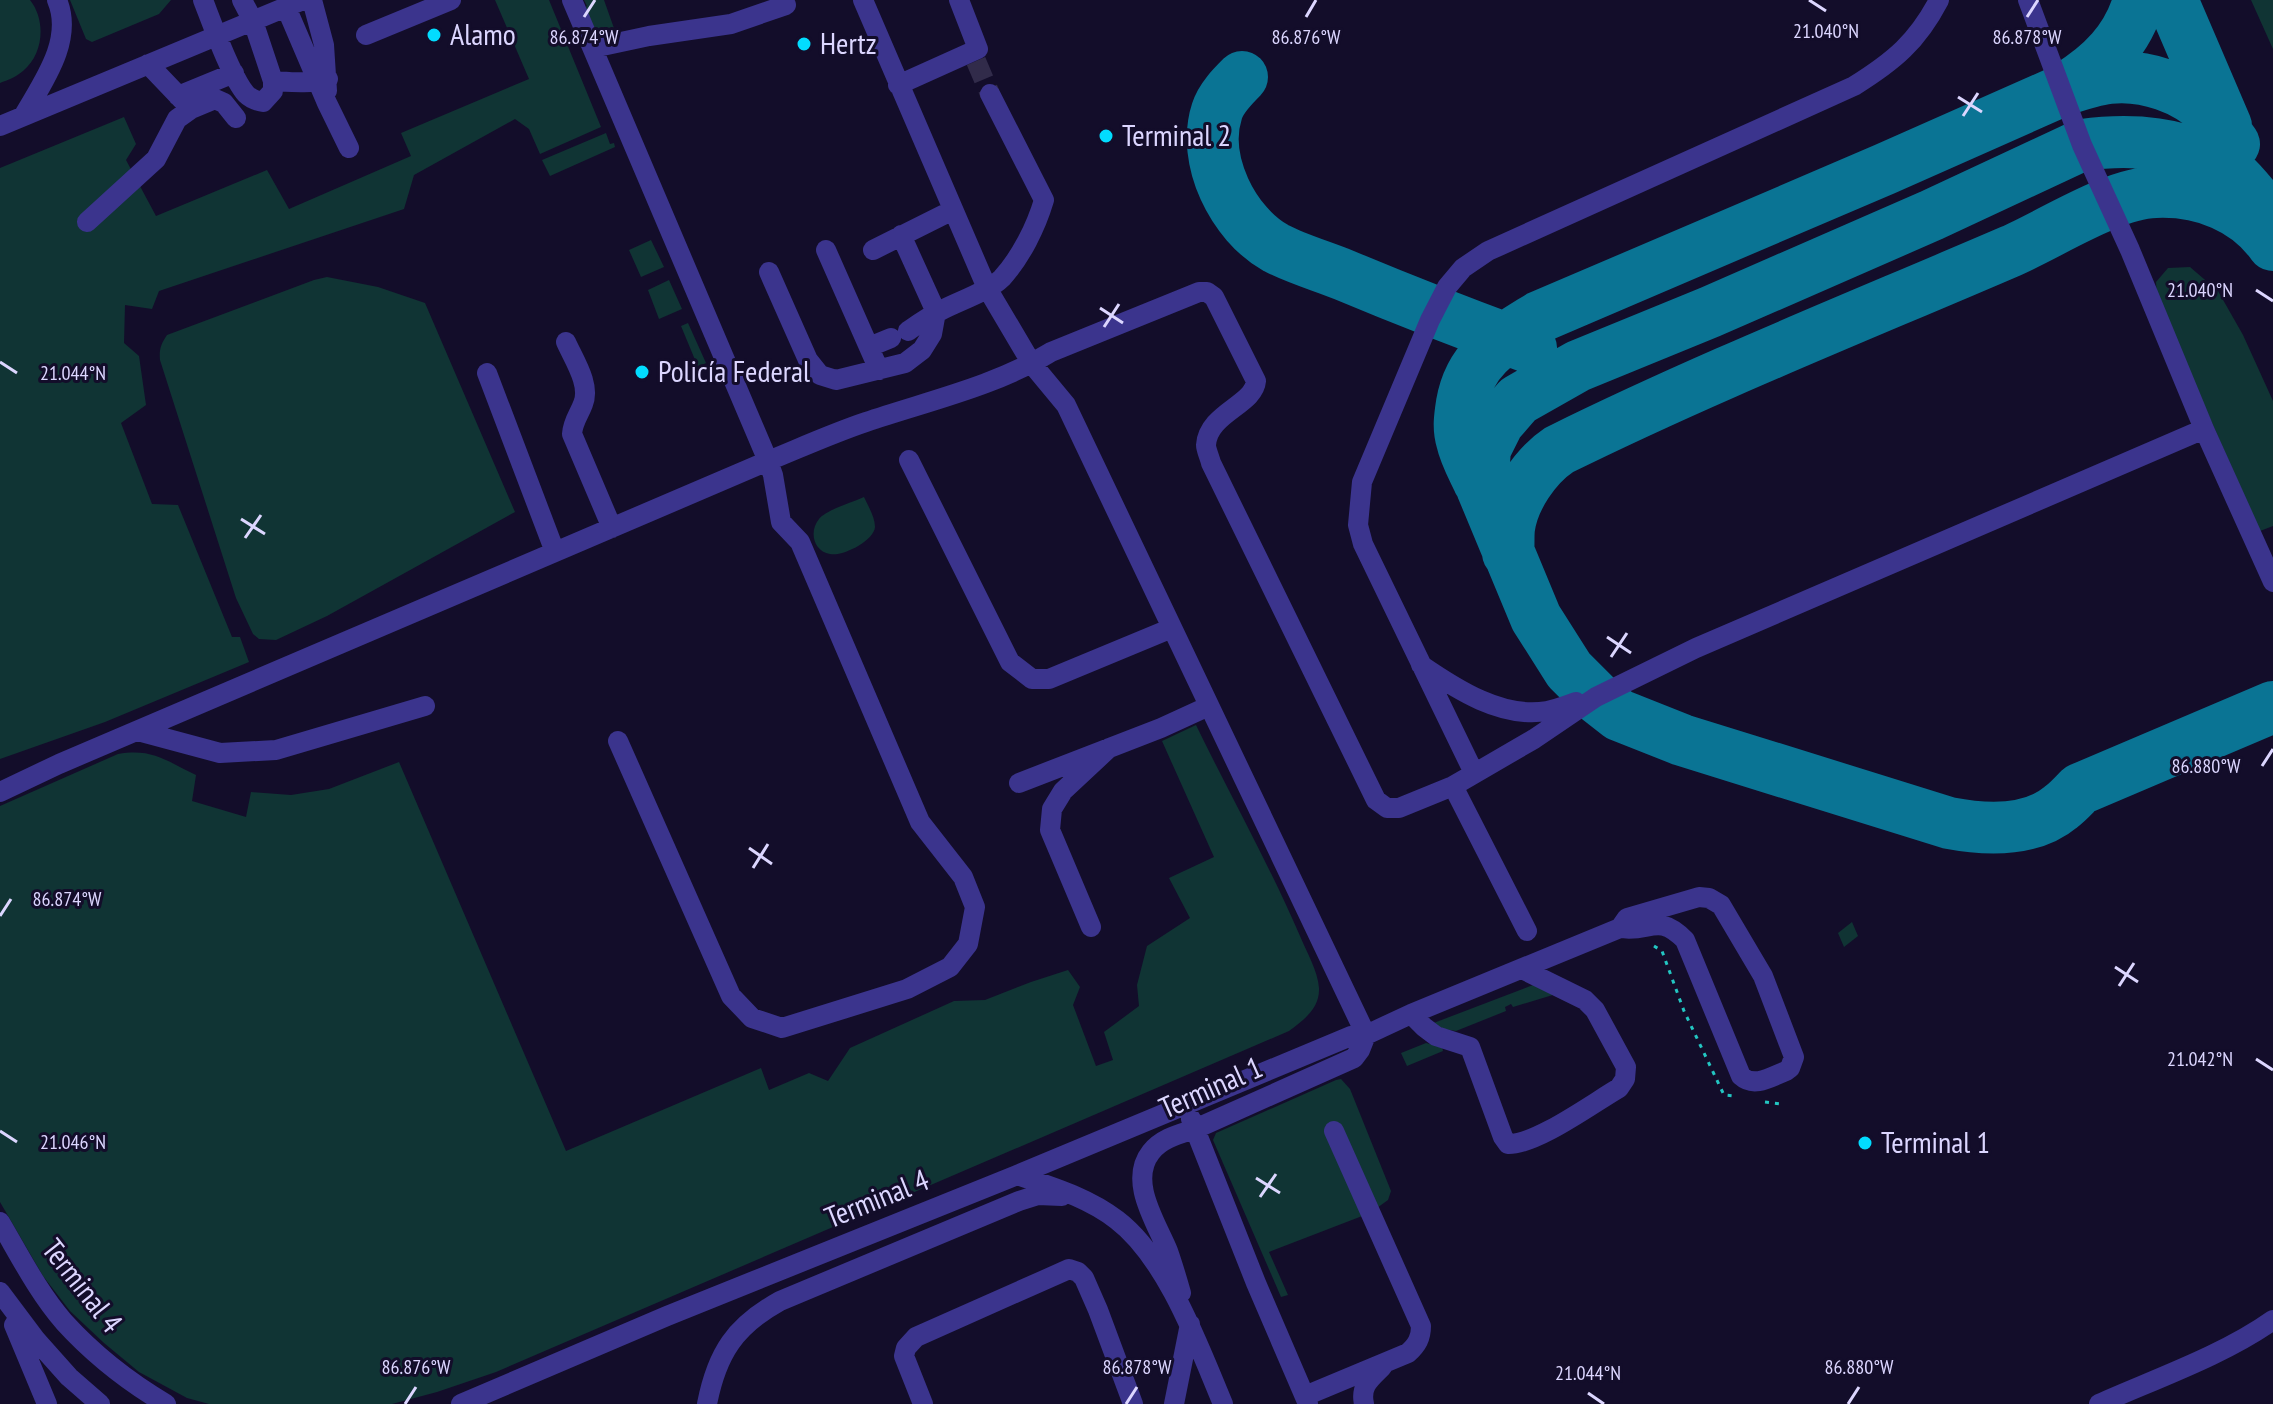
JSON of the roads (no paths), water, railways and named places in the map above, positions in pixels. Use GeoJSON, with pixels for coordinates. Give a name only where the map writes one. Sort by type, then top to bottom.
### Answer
{"type":"FeatureCollection","features":[{"type":"Feature","properties":{"kind":"street"},"geometry":{"type":"LineString","coordinates":[[24,115],[52,66],[60,42],[62,12],[57,0]]}},
{"type":"Feature","properties":{"kind":"street"},"geometry":{"type":"LineString","coordinates":[[203,0],[234,73],[246,93],[263,102],[273,91],[273,81],[253,21],[242,0]]}},
{"type":"Feature","properties":{"kind":"street"},"geometry":{"type":"LineString","coordinates":[[312,0],[324,45],[323,80]]}},
{"type":"Feature","properties":{"kind":"street"},"geometry":{"type":"LineString","coordinates":[[366,35],[412,8],[451,0]]}},
{"type":"Feature","properties":{"kind":"street"},"geometry":{"type":"LineString","coordinates":[[572,0],[770,468],[781,522],[800,542],[920,822],[963,877],[975,907],[968,944],[950,967],[907,989],[782,1028],[752,1018],[731,996],[618,741]]}},
{"type":"Feature","properties":{"kind":"street"},"geometry":{"type":"LineString","coordinates":[[863,0],[987,288],[1032,364],[1066,405],[1366,1035]]}},
{"type":"Feature","properties":{"kind":"street"},"geometry":{"type":"LineString","coordinates":[[898,85],[977,55],[959,0]]}},
{"type":"Feature","properties":{"kind":"street"},"geometry":{"type":"LineString","coordinates":[[1474,773],[1419,664],[1363,544],[1358,525],[1362,482],[1447,287],[1463,268],[1488,251],[1854,86],[1885,67],[1912,43],[1939,0]]}},
{"type":"Feature","properties":{"kind":"street"},"geometry":{"type":"LineString","coordinates":[[2028,0],[2071,118],[2273,582]]}},
{"type":"Feature","properties":{"kind":"street"},"geometry":{"type":"LineString","coordinates":[[0,126],[295,4],[323,80],[327,103],[349,148]]}},
{"type":"Feature","properties":{"kind":"street"},"geometry":{"type":"LineString","coordinates":[[593,48],[731,24],[786,5]]}},
{"type":"Feature","properties":{"kind":"street"},"geometry":{"type":"LineString","coordinates":[[148,64],[185,102]]}},
{"type":"Feature","properties":{"kind":"street"},"geometry":{"type":"LineString","coordinates":[[87,222],[156,159],[185,102],[234,73]]}},
{"type":"Feature","properties":{"kind":"street"},"geometry":{"type":"LineString","coordinates":[[273,81],[295,83],[323,80]]}},
{"type":"Feature","properties":{"kind":"street"},"geometry":{"type":"LineString","coordinates":[[869,347],[899,335],[1001,278],[1035,226],[1044,200],[990,94]]}},
{"type":"Feature","properties":{"kind":"street"},"geometry":{"type":"LineString","coordinates":[[185,102],[215,99],[224,103],[236,118]]}},
{"type":"Feature","properties":{"kind":"street"},"geometry":{"type":"LineString","coordinates":[[873,250],[953,210]]}},
{"type":"Feature","properties":{"kind":"street"},"geometry":{"type":"LineString","coordinates":[[769,272],[808,360],[820,375],[836,380],[905,363],[922,350],[932,334],[936,312],[901,235]]}},
{"type":"Feature","properties":{"kind":"street"},"geometry":{"type":"LineString","coordinates":[[826,250],[879,370]]}},
{"type":"Feature","properties":{"kind":"street"},"geometry":{"type":"LineString","coordinates":[[0,792],[612,528],[770,468],[861,423],[976,386],[1199,292],[1207,292],[1214,297],[1256,381],[1253,392],[1222,416],[1210,432],[1206,445],[1211,463],[1376,800],[1387,808],[1399,808],[1453,786],[1534,739],[1596,697],[1696,648],[2204,429]]}},
{"type":"Feature","properties":{"kind":"street"},"geometry":{"type":"LineString","coordinates":[[566,342],[585,386],[585,398],[572,424],[572,434],[612,528]]}},
{"type":"Feature","properties":{"kind":"street"},"geometry":{"type":"LineString","coordinates":[[487,373],[555,552]]}},
{"type":"Feature","properties":{"kind":"street"},"geometry":{"type":"LineString","coordinates":[[909,460],[1010,662],[1032,679],[1049,679],[1172,628]]}},
{"type":"Feature","properties":{"kind":"street"},"geometry":{"type":"LineString","coordinates":[[1419,664],[1455,688],[1494,705],[1518,711],[1545,711],[1596,697]]}},
{"type":"Feature","properties":{"kind":"street"},"geometry":{"type":"LineString","coordinates":[[138,731],[220,753],[276,750],[425,706]]}},
{"type":"Feature","properties":{"kind":"street"},"geometry":{"type":"LineString","coordinates":[[1019,783],[1209,706]]}},
{"type":"Feature","properties":{"kind":"street"},"geometry":{"type":"LineString","coordinates":[[1091,927],[1050,830],[1052,809],[1063,791],[1109,748]]}},
{"type":"Feature","properties":{"kind":"street"},"geometry":{"type":"LineString","coordinates":[[0,775],[59,764]]}},
{"type":"Feature","properties":{"kind":"street"},"geometry":{"type":"LineString","coordinates":[[1453,786],[1527,931]]}},
{"type":"Feature","properties":{"kind":"street","name":"Terminal 1"},"geometry":{"type":"LineString","coordinates":[[1017,1175],[1351,1036],[1366,1035],[1411,1014],[1626,929],[1658,923],[1676,931],[1685,940],[1744,1080],[1756,1082],[1790,1068],[1794,1057],[1763,976],[1721,905],[1709,898],[1699,897],[1627,918],[1626,929]]}},
{"type":"Feature","properties":{"kind":"street"},"geometry":{"type":"LineString","coordinates":[[1411,1014],[1436,1036],[1470,1047],[1508,1144],[1515,1145],[1533,1138],[1619,1088],[1625,1079],[1626,1067],[1595,1010],[1585,1000],[1522,969]]}},
{"type":"Feature","properties":{"kind":"street","name":"Terminal 1"},"geometry":{"type":"LineString","coordinates":[[1186,1317],[1169,1255],[1142,1185],[1144,1167],[1150,1153],[1169,1138],[1354,1058],[1366,1035]]}},
{"type":"Feature","properties":{"kind":"street"},"geometry":{"type":"LineString","coordinates":[[1185,1103],[1256,1283],[1307,1400],[1408,1353],[1421,1336],[1421,1326],[1334,1131]]}},
{"type":"Feature","properties":{"kind":"street"},"geometry":{"type":"LineString","coordinates":[[1017,1175],[1062,1189],[1091,1203],[1136,1237],[1153,1259],[1186,1317],[1223,1404]]}},
{"type":"Feature","properties":{"kind":"street","name":"Terminal 4"},"geometry":{"type":"LineString","coordinates":[[461,1404],[667,1316],[1017,1175]]}},
{"type":"Feature","properties":{"kind":"street"},"geometry":{"type":"LineString","coordinates":[[707,1404],[711,1381],[734,1335],[754,1315],[780,1301],[1038,1195],[1056,1195],[1091,1203]]}},
{"type":"Feature","properties":{"kind":"street","name":"Terminal 4"},"geometry":{"type":"LineString","coordinates":[[0,1222],[37,1285],[63,1321],[101,1360],[166,1404]]}},
{"type":"Feature","properties":{"kind":"street"},"geometry":{"type":"LineString","coordinates":[[923,1404],[904,1356],[910,1342],[1069,1269],[1084,1278],[1133,1404]]}},
{"type":"Feature","properties":{"kind":"street"},"geometry":{"type":"LineString","coordinates":[[2,1296],[47,1404]]}},
{"type":"Feature","properties":{"kind":"street"},"geometry":{"type":"LineString","coordinates":[[2,1296],[69,1377],[100,1404]]}},
{"type":"Feature","properties":{"kind":"street"},"geometry":{"type":"LineString","coordinates":[[1162,1404],[1186,1317]]}},
{"type":"Feature","properties":{"kind":"street"},"geometry":{"type":"LineString","coordinates":[[1174,1404],[1186,1317]]}},
{"type":"Feature","properties":{"kind":"street"},"geometry":{"type":"LineString","coordinates":[[2099,1404],[2253,1335],[2273,1320]]}},
{"type":"Feature","properties":{"kind":"street"},"geometry":{"type":"LineString","coordinates":[[1364,1404],[1364,1387],[1388,1361]]}},
{"type":"Feature","properties":{"kind":"tunnel"},"geometry":{"type":"LineString","coordinates":[[976,61],[990,94]]}},
{"type":"Feature","properties":{"kind":"place","name":"Alamo"},"geometry":{"type":"Point","coordinates":[434,35]}},
{"type":"Feature","properties":{"kind":"place","name":"Hertz"},"geometry":{"type":"Point","coordinates":[804,44]}},
{"type":"Feature","properties":{"kind":"place","name":"Terminal 2"},"geometry":{"type":"Point","coordinates":[1106,136]}},
{"type":"Feature","properties":{"kind":"place","name":"Policía Federal"},"geometry":{"type":"Point","coordinates":[642,372]}},
{"type":"Feature","properties":{"kind":"place","name":"Terminal 1"},"geometry":{"type":"Point","coordinates":[1865,1143]}}]}
